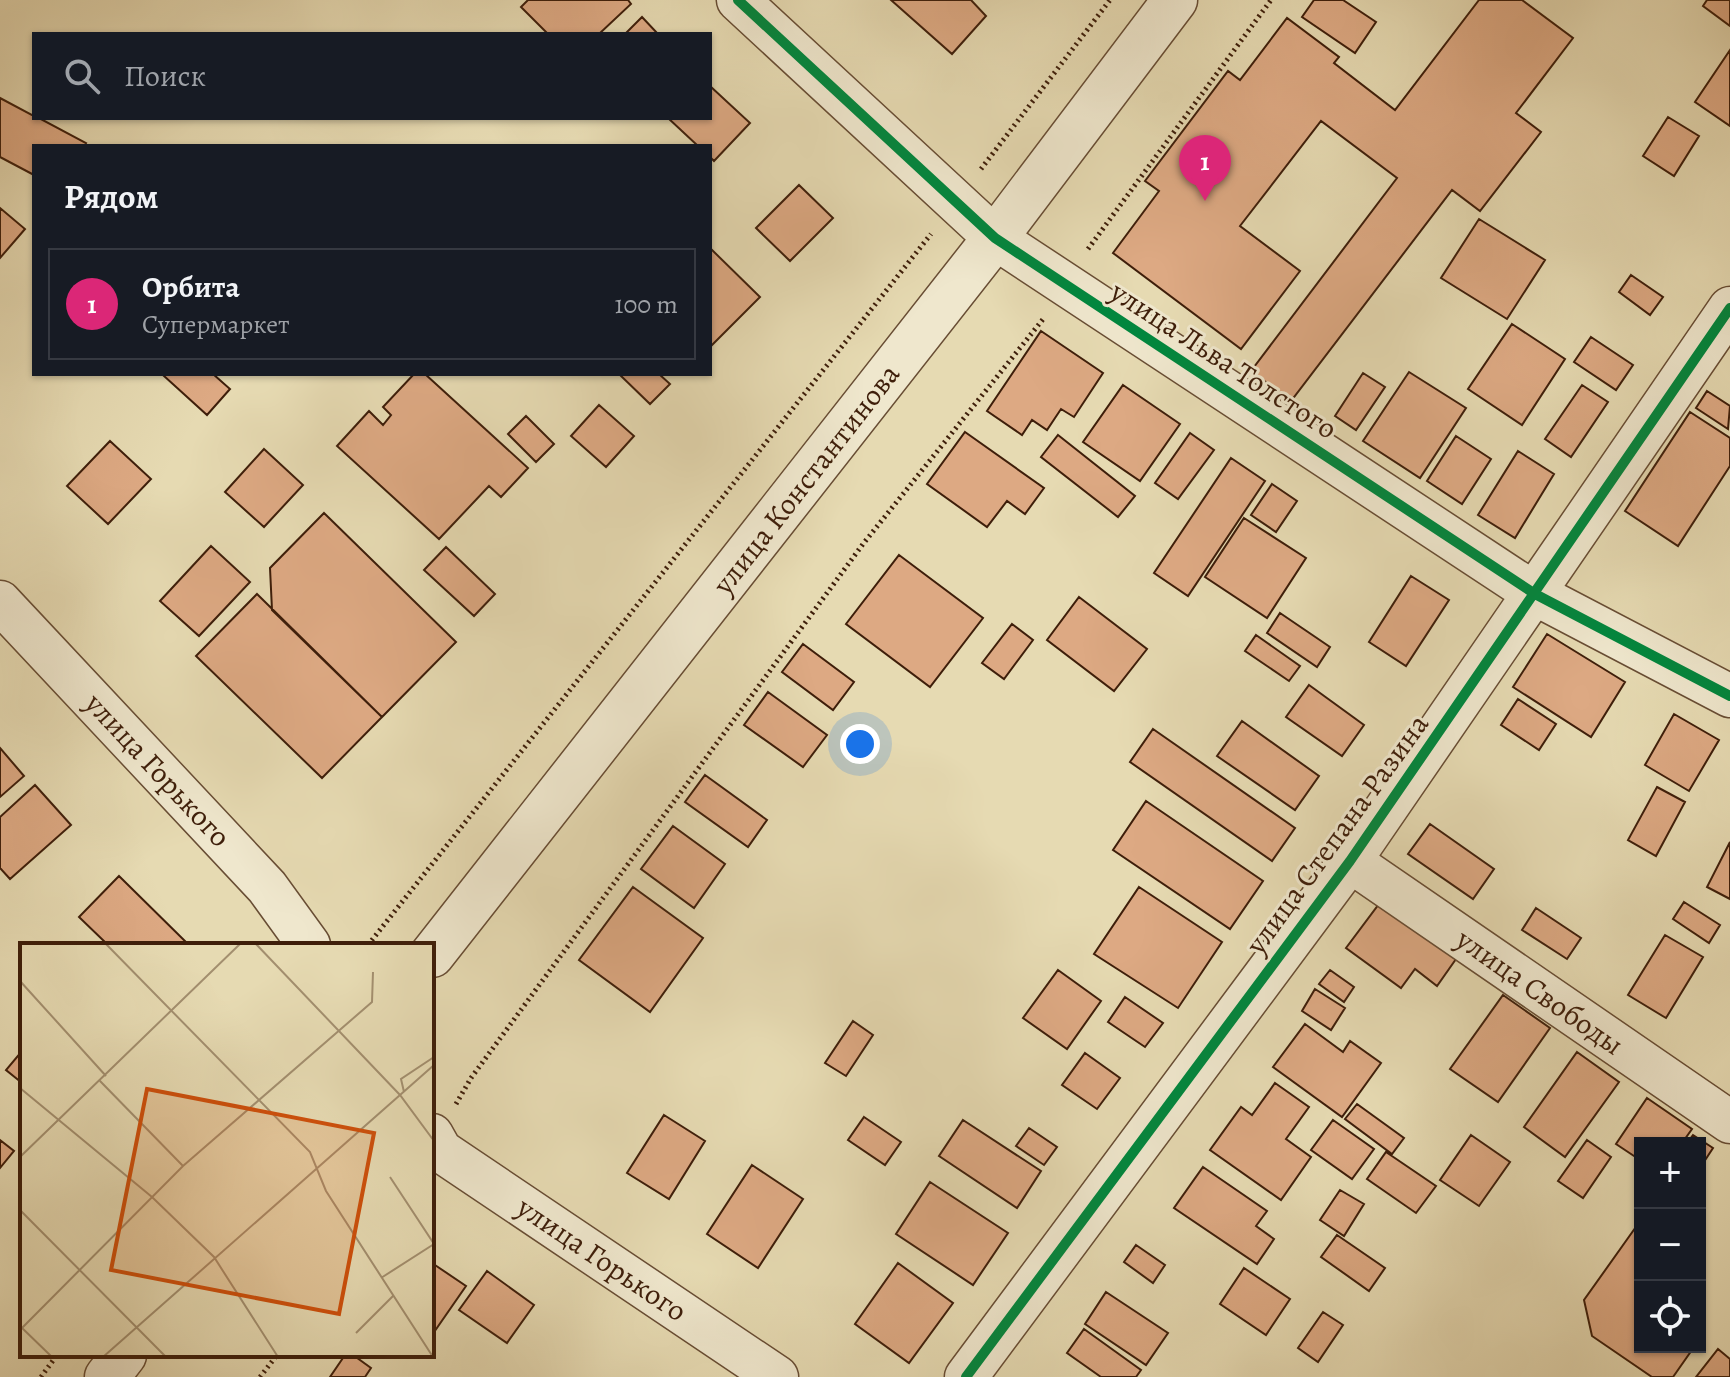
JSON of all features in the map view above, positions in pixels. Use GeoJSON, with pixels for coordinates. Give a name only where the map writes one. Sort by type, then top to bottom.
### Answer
{"type":"FeatureCollection","features":[{"type":"Feature","properties":{"kind":"street","name":"улица Льва Толстого"},"geometry":{"type":"LineString","coordinates":[[738,0],[995,238],[1535,594],[1730,696]]}},
{"type":"Feature","properties":{"kind":"street","name":"улица Константинова"},"geometry":{"type":"LineString","coordinates":[[434,952],[995,238],[1175,0]]}},
{"type":"Feature","properties":{"kind":"street","name":"улица Степана Разина"},"geometry":{"type":"LineString","coordinates":[[966,1377],[1350,861],[1730,308]]}},
{"type":"Feature","properties":{"kind":"street","name":"улица Горького"},"geometry":{"type":"LineString","coordinates":[[0,602],[267,887],[308,943]]}},
{"type":"Feature","properties":{"kind":"street","name":"улица Свободы"},"geometry":{"type":"LineString","coordinates":[[1350,861],[1730,1122]]}},
{"type":"Feature","properties":{"kind":"street","name":"улица Горького"},"geometry":{"type":"LineString","coordinates":[[434,1138],[441,1151],[777,1377]]}},
{"type":"Feature","properties":{"kind":"street"},"geometry":{"type":"LineString","coordinates":[[107,1377],[122,1357]]}},
{"type":"Feature","properties":{"kind":"path"},"geometry":{"type":"LineString","coordinates":[[370,943],[956,202],[1110,0]]}},
{"type":"Feature","properties":{"kind":"path"},"geometry":{"type":"LineString","coordinates":[[434,1138],[471,1078],[863,544],[1059,299],[1102,228],[1271,0]]}},
{"type":"Feature","properties":{"kind":"path"},"geometry":{"type":"LineString","coordinates":[[41,1377],[56,1357]]}},
{"type":"Feature","properties":{"kind":"path"},"geometry":{"type":"LineString","coordinates":[[260,1377],[275,1357]]}},
{"type":"Feature","properties":{"kind":"building"},"geometry":{"type":"Polygon","coordinates":[[[528,0],[628,0],[631,4],[601,32],[546,32],[521,7],[528,0]]]}},
{"type":"Feature","properties":{"kind":"building"},"geometry":{"type":"Polygon","coordinates":[[[891,0],[971,0],[986,16],[952,54],[891,0]]]}},
{"type":"Feature","properties":{"kind":"building"},"geometry":{"type":"Polygon","coordinates":[[[1314,0],[1343,0],[1376,22],[1355,53],[1302,17],[1314,0]]]}},
{"type":"Feature","properties":{"kind":"building"},"geometry":{"type":"Polygon","coordinates":[[[1479,0],[1522,0],[1573,38],[1516,113],[1541,132],[1480,211],[1452,190],[1291,401],[1251,371],[1397,178],[1321,121],[1240,226],[1300,271],[1241,349],[1113,253],[1159,191],[1145,181],[1228,71],[1240,80],[1287,18],[1339,57],[1334,63],[1395,110],[1479,0]]]}},
{"type":"Feature","properties":{"kind":"building"},"geometry":{"type":"Polygon","coordinates":[[[1707,0],[1730,0],[1730,26],[1703,6],[1707,0]]]}},
{"type":"Feature","properties":{"kind":"building"},"geometry":{"type":"Polygon","coordinates":[[[642,17],[656,32],[627,32],[642,17]]]}},
{"type":"Feature","properties":{"kind":"building"},"geometry":{"type":"Polygon","coordinates":[[[1730,50],[1730,126],[1695,102],[1730,50]]]}},
{"type":"Feature","properties":{"kind":"building"},"geometry":{"type":"Polygon","coordinates":[[[712,88],[750,123],[714,161],[712,144],[696,144],[670,120],[712,120],[712,88]]]}},
{"type":"Feature","properties":{"kind":"building"},"geometry":{"type":"Polygon","coordinates":[[[0,98],[32,115],[32,120],[43,120],[86,143],[32,144],[32,174],[0,157],[0,98]]]}},
{"type":"Feature","properties":{"kind":"building"},"geometry":{"type":"Polygon","coordinates":[[[1668,117],[1699,136],[1674,176],[1643,156],[1668,117]]]}},
{"type":"Feature","properties":{"kind":"building"},"geometry":{"type":"Polygon","coordinates":[[[799,185],[833,218],[790,261],[756,228],[799,185]]]}},
{"type":"Feature","properties":{"kind":"building"},"geometry":{"type":"Polygon","coordinates":[[[0,208],[25,229],[0,258],[0,208]]]}},
{"type":"Feature","properties":{"kind":"building"},"geometry":{"type":"Polygon","coordinates":[[[1479,219],[1545,260],[1507,319],[1441,278],[1479,219]]]}},
{"type":"Feature","properties":{"kind":"building"},"geometry":{"type":"Polygon","coordinates":[[[712,250],[760,297],[712,345],[712,250]]]}},
{"type":"Feature","properties":{"kind":"building"},"geometry":{"type":"Polygon","coordinates":[[[1631,275],[1663,297],[1650,315],[1619,292],[1631,275]]]}},
{"type":"Feature","properties":{"kind":"building"},"geometry":{"type":"Polygon","coordinates":[[[1512,324],[1565,359],[1522,425],[1468,389],[1512,324]]]}},
{"type":"Feature","properties":{"kind":"building"},"geometry":{"type":"Polygon","coordinates":[[[1041,331],[1103,373],[1074,417],[1061,409],[1047,430],[1032,420],[1022,435],[987,411],[1041,331]]]}},
{"type":"Feature","properties":{"kind":"building"},"geometry":{"type":"Polygon","coordinates":[[[1591,337],[1633,365],[1616,390],[1574,362],[1591,337]]]}},
{"type":"Feature","properties":{"kind":"building"},"geometry":{"type":"Polygon","coordinates":[[[1409,372],[1466,408],[1420,478],[1363,441],[1409,372]]]}},
{"type":"Feature","properties":{"kind":"building"},"geometry":{"type":"Polygon","coordinates":[[[1363,373],[1385,387],[1356,430],[1335,416],[1363,373]]]}},
{"type":"Feature","properties":{"kind":"building"},"geometry":{"type":"Polygon","coordinates":[[[164,376],[215,376],[230,389],[207,415],[164,376]]]}},
{"type":"Feature","properties":{"kind":"building"},"geometry":{"type":"Polygon","coordinates":[[[412,376],[427,376],[528,468],[501,497],[489,486],[439,539],[337,446],[369,411],[383,425],[391,415],[383,407],[412,376]]]}},
{"type":"Feature","properties":{"kind":"building"},"geometry":{"type":"Polygon","coordinates":[[[621,376],[661,376],[670,384],[650,404],[621,376]]]}},
{"type":"Feature","properties":{"kind":"building"},"geometry":{"type":"Polygon","coordinates":[[[1123,385],[1180,424],[1140,481],[1083,442],[1123,385]]]}},
{"type":"Feature","properties":{"kind":"building"},"geometry":{"type":"Polygon","coordinates":[[[1582,385],[1608,402],[1571,457],[1545,439],[1582,385]]]}},
{"type":"Feature","properties":{"kind":"building"},"geometry":{"type":"Polygon","coordinates":[[[1707,391],[1730,406],[1728,429],[1696,408],[1707,391]]]}},
{"type":"Feature","properties":{"kind":"building"},"geometry":{"type":"Polygon","coordinates":[[[599,405],[634,436],[606,467],[571,436],[599,405]]]}},
{"type":"Feature","properties":{"kind":"building"},"geometry":{"type":"Polygon","coordinates":[[[1690,412],[1730,438],[1730,466],[1678,546],[1625,511],[1690,412]]]}},
{"type":"Feature","properties":{"kind":"building"},"geometry":{"type":"Polygon","coordinates":[[[526,416],[554,444],[536,462],[508,434],[526,416]]]}},
{"type":"Feature","properties":{"kind":"building"},"geometry":{"type":"Polygon","coordinates":[[[965,432],[1044,488],[1025,514],[1007,501],[987,527],[927,484],[965,432]]]}},
{"type":"Feature","properties":{"kind":"building"},"geometry":{"type":"Polygon","coordinates":[[[1190,433],[1214,450],[1178,499],[1155,483],[1190,433]]]}},
{"type":"Feature","properties":{"kind":"building"},"geometry":{"type":"Polygon","coordinates":[[[1058,435],[1135,496],[1118,517],[1041,457],[1058,435]]]}},
{"type":"Feature","properties":{"kind":"building"},"geometry":{"type":"Polygon","coordinates":[[[1456,436],[1491,459],[1462,504],[1427,481],[1456,436]]]}},
{"type":"Feature","properties":{"kind":"building"},"geometry":{"type":"Polygon","coordinates":[[[110,441],[151,479],[108,524],[67,486],[110,441]]]}},
{"type":"Feature","properties":{"kind":"building"},"geometry":{"type":"Polygon","coordinates":[[[264,449],[303,485],[264,527],[225,492],[264,449]]]}},
{"type":"Feature","properties":{"kind":"building"},"geometry":{"type":"Polygon","coordinates":[[[1518,451],[1554,474],[1515,538],[1478,515],[1518,451]]]}},
{"type":"Feature","properties":{"kind":"building"},"geometry":{"type":"Polygon","coordinates":[[[1231,458],[1265,481],[1188,596],[1154,573],[1231,458]]]}},
{"type":"Feature","properties":{"kind":"building"},"geometry":{"type":"Polygon","coordinates":[[[1272,484],[1297,501],[1276,532],[1251,515],[1272,484]]]}},
{"type":"Feature","properties":{"kind":"building"},"geometry":{"type":"Polygon","coordinates":[[[324,513],[456,642],[382,717],[272,610],[270,568],[324,513]]]}},
{"type":"Feature","properties":{"kind":"building"},"geometry":{"type":"Polygon","coordinates":[[[1244,518],[1306,558],[1267,618],[1205,577],[1244,518]]]}},
{"type":"Feature","properties":{"kind":"building"},"geometry":{"type":"Polygon","coordinates":[[[211,546],[250,582],[199,636],[160,601],[211,546]]]}},
{"type":"Feature","properties":{"kind":"building"},"geometry":{"type":"Polygon","coordinates":[[[446,547],[495,594],[474,616],[424,570],[446,547]]]}},
{"type":"Feature","properties":{"kind":"building"},"geometry":{"type":"Polygon","coordinates":[[[899,555],[983,618],[930,687],[846,624],[899,555]]]}},
{"type":"Feature","properties":{"kind":"building"},"geometry":{"type":"Polygon","coordinates":[[[1411,576],[1449,600],[1406,666],[1369,642],[1411,576]]]}},
{"type":"Feature","properties":{"kind":"building"},"geometry":{"type":"Polygon","coordinates":[[[257,594],[382,717],[322,778],[196,656],[257,594]]]}},
{"type":"Feature","properties":{"kind":"building"},"geometry":{"type":"Polygon","coordinates":[[[1079,597],[1147,649],[1114,691],[1047,640],[1079,597]]]}},
{"type":"Feature","properties":{"kind":"building"},"geometry":{"type":"Polygon","coordinates":[[[1280,613],[1330,647],[1317,667],[1267,633],[1280,613]]]}},
{"type":"Feature","properties":{"kind":"building"},"geometry":{"type":"Polygon","coordinates":[[[1012,624],[1033,640],[1004,679],[982,663],[1012,624]]]}},
{"type":"Feature","properties":{"kind":"building"},"geometry":{"type":"Polygon","coordinates":[[[1547,634],[1625,682],[1591,737],[1513,687],[1547,634]]]}},
{"type":"Feature","properties":{"kind":"building"},"geometry":{"type":"Polygon","coordinates":[[[1256,635],[1300,666],[1289,681],[1245,651],[1256,635]]]}},
{"type":"Feature","properties":{"kind":"building"},"geometry":{"type":"Polygon","coordinates":[[[803,644],[854,682],[833,710],[782,672],[803,644]]]}},
{"type":"Feature","properties":{"kind":"building"},"geometry":{"type":"Polygon","coordinates":[[[1309,685],[1364,725],[1342,756],[1286,717],[1309,685]]]}},
{"type":"Feature","properties":{"kind":"building"},"geometry":{"type":"Polygon","coordinates":[[[768,692],[827,735],[803,767],[744,725],[768,692]]]}},
{"type":"Feature","properties":{"kind":"building"},"geometry":{"type":"Polygon","coordinates":[[[1518,699],[1556,724],[1539,750],[1501,725],[1518,699]]]}},
{"type":"Feature","properties":{"kind":"building"},"geometry":{"type":"Polygon","coordinates":[[[1674,714],[1719,740],[1689,791],[1645,765],[1674,714]]]}},
{"type":"Feature","properties":{"kind":"building"},"geometry":{"type":"Polygon","coordinates":[[[1242,721],[1319,776],[1295,810],[1217,756],[1242,721]]]}},
{"type":"Feature","properties":{"kind":"building"},"geometry":{"type":"Polygon","coordinates":[[[1153,729],[1295,828],[1272,861],[1130,762],[1153,729]]]}},
{"type":"Feature","properties":{"kind":"building"},"geometry":{"type":"Polygon","coordinates":[[[0,748],[24,776],[0,797],[0,748]]]}},
{"type":"Feature","properties":{"kind":"building"},"geometry":{"type":"Polygon","coordinates":[[[705,775],[767,820],[748,847],[685,802],[705,775]]]}},
{"type":"Feature","properties":{"kind":"building"},"geometry":{"type":"Polygon","coordinates":[[[35,785],[71,825],[10,879],[0,868],[0,817],[35,785]]]}},
{"type":"Feature","properties":{"kind":"building"},"geometry":{"type":"Polygon","coordinates":[[[1657,787],[1685,802],[1656,856],[1628,840],[1657,787]]]}},
{"type":"Feature","properties":{"kind":"building"},"geometry":{"type":"Polygon","coordinates":[[[1146,801],[1263,881],[1230,929],[1113,850],[1146,801]]]}},
{"type":"Feature","properties":{"kind":"building"},"geometry":{"type":"Polygon","coordinates":[[[1430,824],[1494,869],[1473,899],[1408,854],[1430,824]]]}},
{"type":"Feature","properties":{"kind":"building"},"geometry":{"type":"Polygon","coordinates":[[[673,826],[725,864],[694,908],[641,869],[673,826]]]}},
{"type":"Feature","properties":{"kind":"building"},"geometry":{"type":"Polygon","coordinates":[[[1730,842],[1730,899],[1707,887],[1730,842]]]}},
{"type":"Feature","properties":{"kind":"building"},"geometry":{"type":"Polygon","coordinates":[[[119,876],[187,943],[106,943],[79,917],[119,876]]]}},
{"type":"Feature","properties":{"kind":"building"},"geometry":{"type":"Polygon","coordinates":[[[633,887],[703,938],[650,1012],[579,960],[633,887]]]}},
{"type":"Feature","properties":{"kind":"building"},"geometry":{"type":"Polygon","coordinates":[[[1139,887],[1222,942],[1178,1008],[1094,954],[1139,887]]]}},
{"type":"Feature","properties":{"kind":"building"},"geometry":{"type":"Polygon","coordinates":[[[1684,902],[1720,925],[1709,943],[1673,919],[1684,902]]]}},
{"type":"Feature","properties":{"kind":"building"},"geometry":{"type":"Polygon","coordinates":[[[1379,904],[1456,959],[1437,986],[1415,969],[1401,988],[1346,948],[1379,904]]]}},
{"type":"Feature","properties":{"kind":"building"},"geometry":{"type":"Polygon","coordinates":[[[1536,908],[1581,938],[1567,959],[1522,930],[1536,908]]]}},
{"type":"Feature","properties":{"kind":"building"},"geometry":{"type":"Polygon","coordinates":[[[1665,935],[1703,957],[1666,1018],[1628,995],[1665,935]]]}},
{"type":"Feature","properties":{"kind":"building"},"geometry":{"type":"Polygon","coordinates":[[[1058,970],[1101,1001],[1067,1049],[1023,1018],[1058,970]]]}},
{"type":"Feature","properties":{"kind":"building"},"geometry":{"type":"Polygon","coordinates":[[[1330,970],[1354,987],[1344,1002],[1319,984],[1330,970]]]}},
{"type":"Feature","properties":{"kind":"building"},"geometry":{"type":"Polygon","coordinates":[[[1315,989],[1345,1008],[1331,1030],[1302,1011],[1315,989]]]}},
{"type":"Feature","properties":{"kind":"building"},"geometry":{"type":"Polygon","coordinates":[[[1503,995],[1550,1028],[1498,1102],[1450,1069],[1503,995]]]}},
{"type":"Feature","properties":{"kind":"building"},"geometry":{"type":"Polygon","coordinates":[[[1125,997],[1163,1023],[1145,1047],[1108,1022],[1125,997]]]}},
{"type":"Feature","properties":{"kind":"building"},"geometry":{"type":"Polygon","coordinates":[[[853,1021],[873,1035],[846,1076],[825,1063],[853,1021]]]}},
{"type":"Feature","properties":{"kind":"building"},"geometry":{"type":"Polygon","coordinates":[[[1305,1024],[1343,1052],[1350,1041],[1381,1063],[1342,1117],[1273,1067],[1305,1024]]]}},
{"type":"Feature","properties":{"kind":"building"},"geometry":{"type":"Polygon","coordinates":[[[1577,1052],[1619,1082],[1565,1157],[1524,1127],[1577,1052]]]}},
{"type":"Feature","properties":{"kind":"building"},"geometry":{"type":"Polygon","coordinates":[[[20,1053],[20,1081],[6,1070],[20,1053]]]}},
{"type":"Feature","properties":{"kind":"building"},"geometry":{"type":"Polygon","coordinates":[[[1085,1053],[1120,1078],[1097,1109],[1062,1085],[1085,1053]]]}},
{"type":"Feature","properties":{"kind":"building"},"geometry":{"type":"Polygon","coordinates":[[[1275,1083],[1309,1107],[1286,1139],[1311,1157],[1281,1200],[1210,1150],[1241,1107],[1252,1115],[1275,1083]]]}},
{"type":"Feature","properties":{"kind":"building"},"geometry":{"type":"Polygon","coordinates":[[[1647,1098],[1692,1129],[1686,1137],[1634,1137],[1634,1156],[1616,1144],[1647,1098]]]}},
{"type":"Feature","properties":{"kind":"building"},"geometry":{"type":"Polygon","coordinates":[[[1357,1104],[1404,1138],[1392,1154],[1345,1119],[1357,1104]]]}},
{"type":"Feature","properties":{"kind":"building"},"geometry":{"type":"Polygon","coordinates":[[[664,1115],[705,1141],[669,1199],[627,1173],[664,1115]]]}},
{"type":"Feature","properties":{"kind":"building"},"geometry":{"type":"Polygon","coordinates":[[[864,1117],[901,1142],[885,1165],[848,1140],[864,1117]]]}},
{"type":"Feature","properties":{"kind":"building"},"geometry":{"type":"Polygon","coordinates":[[[963,1120],[1041,1171],[1017,1208],[939,1156],[963,1120]]]}},
{"type":"Feature","properties":{"kind":"building"},"geometry":{"type":"Polygon","coordinates":[[[1333,1120],[1374,1149],[1352,1179],[1311,1150],[1333,1120]]]}},
{"type":"Feature","properties":{"kind":"building"},"geometry":{"type":"Polygon","coordinates":[[[1029,1128],[1057,1147],[1044,1165],[1016,1146],[1029,1128]]]}},
{"type":"Feature","properties":{"kind":"building"},"geometry":{"type":"Polygon","coordinates":[[[1471,1135],[1510,1162],[1479,1206],[1440,1180],[1471,1135]]]}},
{"type":"Feature","properties":{"kind":"building"},"geometry":{"type":"Polygon","coordinates":[[[0,1140],[14,1151],[0,1168],[0,1140]]]}},
{"type":"Feature","properties":{"kind":"building"},"geometry":{"type":"Polygon","coordinates":[[[1587,1140],[1611,1157],[1583,1198],[1558,1181],[1587,1140]]]}},
{"type":"Feature","properties":{"kind":"building"},"geometry":{"type":"Polygon","coordinates":[[[1706,1143],[1713,1148],[1706,1159],[1706,1143]]]}},
{"type":"Feature","properties":{"kind":"building"},"geometry":{"type":"Polygon","coordinates":[[[1386,1152],[1436,1186],[1416,1213],[1367,1179],[1386,1152]]]}},
{"type":"Feature","properties":{"kind":"building"},"geometry":{"type":"Polygon","coordinates":[[[752,1165],[803,1199],[758,1268],[707,1234],[752,1165]]]}},
{"type":"Feature","properties":{"kind":"building"},"geometry":{"type":"Polygon","coordinates":[[[1203,1167],[1267,1211],[1256,1226],[1274,1239],[1257,1264],[1174,1208],[1203,1167]]]}},
{"type":"Feature","properties":{"kind":"building"},"geometry":{"type":"Polygon","coordinates":[[[930,1182],[1008,1233],[973,1285],[896,1234],[930,1182]]]}},
{"type":"Feature","properties":{"kind":"building"},"geometry":{"type":"Polygon","coordinates":[[[1340,1190],[1364,1204],[1344,1236],[1320,1220],[1340,1190]]]}},
{"type":"Feature","properties":{"kind":"building"},"geometry":{"type":"Polygon","coordinates":[[[1634,1230],[1634,1353],[1690,1353],[1673,1377],[1652,1377],[1592,1336],[1584,1300],[1634,1230]]]}},
{"type":"Feature","properties":{"kind":"building"},"geometry":{"type":"Polygon","coordinates":[[[1337,1235],[1385,1268],[1369,1291],[1321,1257],[1337,1235]]]}},
{"type":"Feature","properties":{"kind":"building"},"geometry":{"type":"Polygon","coordinates":[[[1136,1245],[1165,1265],[1153,1283],[1124,1262],[1136,1245]]]}},
{"type":"Feature","properties":{"kind":"building"},"geometry":{"type":"Polygon","coordinates":[[[898,1263],[953,1303],[909,1363],[855,1324],[898,1263]]]}},
{"type":"Feature","properties":{"kind":"building"},"geometry":{"type":"Polygon","coordinates":[[[434,1264],[466,1286],[434,1332],[434,1264]]]}},
{"type":"Feature","properties":{"kind":"building"},"geometry":{"type":"Polygon","coordinates":[[[1244,1268],[1290,1299],[1266,1335],[1220,1304],[1244,1268]]]}},
{"type":"Feature","properties":{"kind":"building"},"geometry":{"type":"Polygon","coordinates":[[[487,1271],[534,1305],[507,1343],[459,1310],[487,1271]]]}},
{"type":"Feature","properties":{"kind":"building"},"geometry":{"type":"Polygon","coordinates":[[[1106,1292],[1168,1333],[1146,1365],[1085,1324],[1106,1292]]]}},
{"type":"Feature","properties":{"kind":"building"},"geometry":{"type":"Polygon","coordinates":[[[1323,1312],[1343,1325],[1318,1362],[1298,1348],[1323,1312]]]}},
{"type":"Feature","properties":{"kind":"building"},"geometry":{"type":"Polygon","coordinates":[[[1084,1329],[1141,1370],[1136,1377],[1101,1377],[1067,1353],[1084,1329]]]}},
{"type":"Feature","properties":{"kind":"building"},"geometry":{"type":"Polygon","coordinates":[[[1718,1349],[1730,1359],[1730,1377],[1696,1377],[1718,1349]]]}},
{"type":"Feature","properties":{"kind":"building"},"geometry":{"type":"Polygon","coordinates":[[[344,1357],[356,1357],[371,1368],[365,1377],[330,1377],[344,1357]]]}},
{"type":"Feature","properties":{"kind":"cycle path"},"geometry":{"type":"LineString","coordinates":[[738,0],[995,238],[1535,594],[1730,696]]}},
{"type":"Feature","properties":{"kind":"cycle path"},"geometry":{"type":"LineString","coordinates":[[966,1377],[1350,861],[1730,308]]}},
{"type":"Feature","properties":{"kind":"place","name":"Орбита"},"geometry":{"type":"Point","coordinates":[1205,201]}}]}
